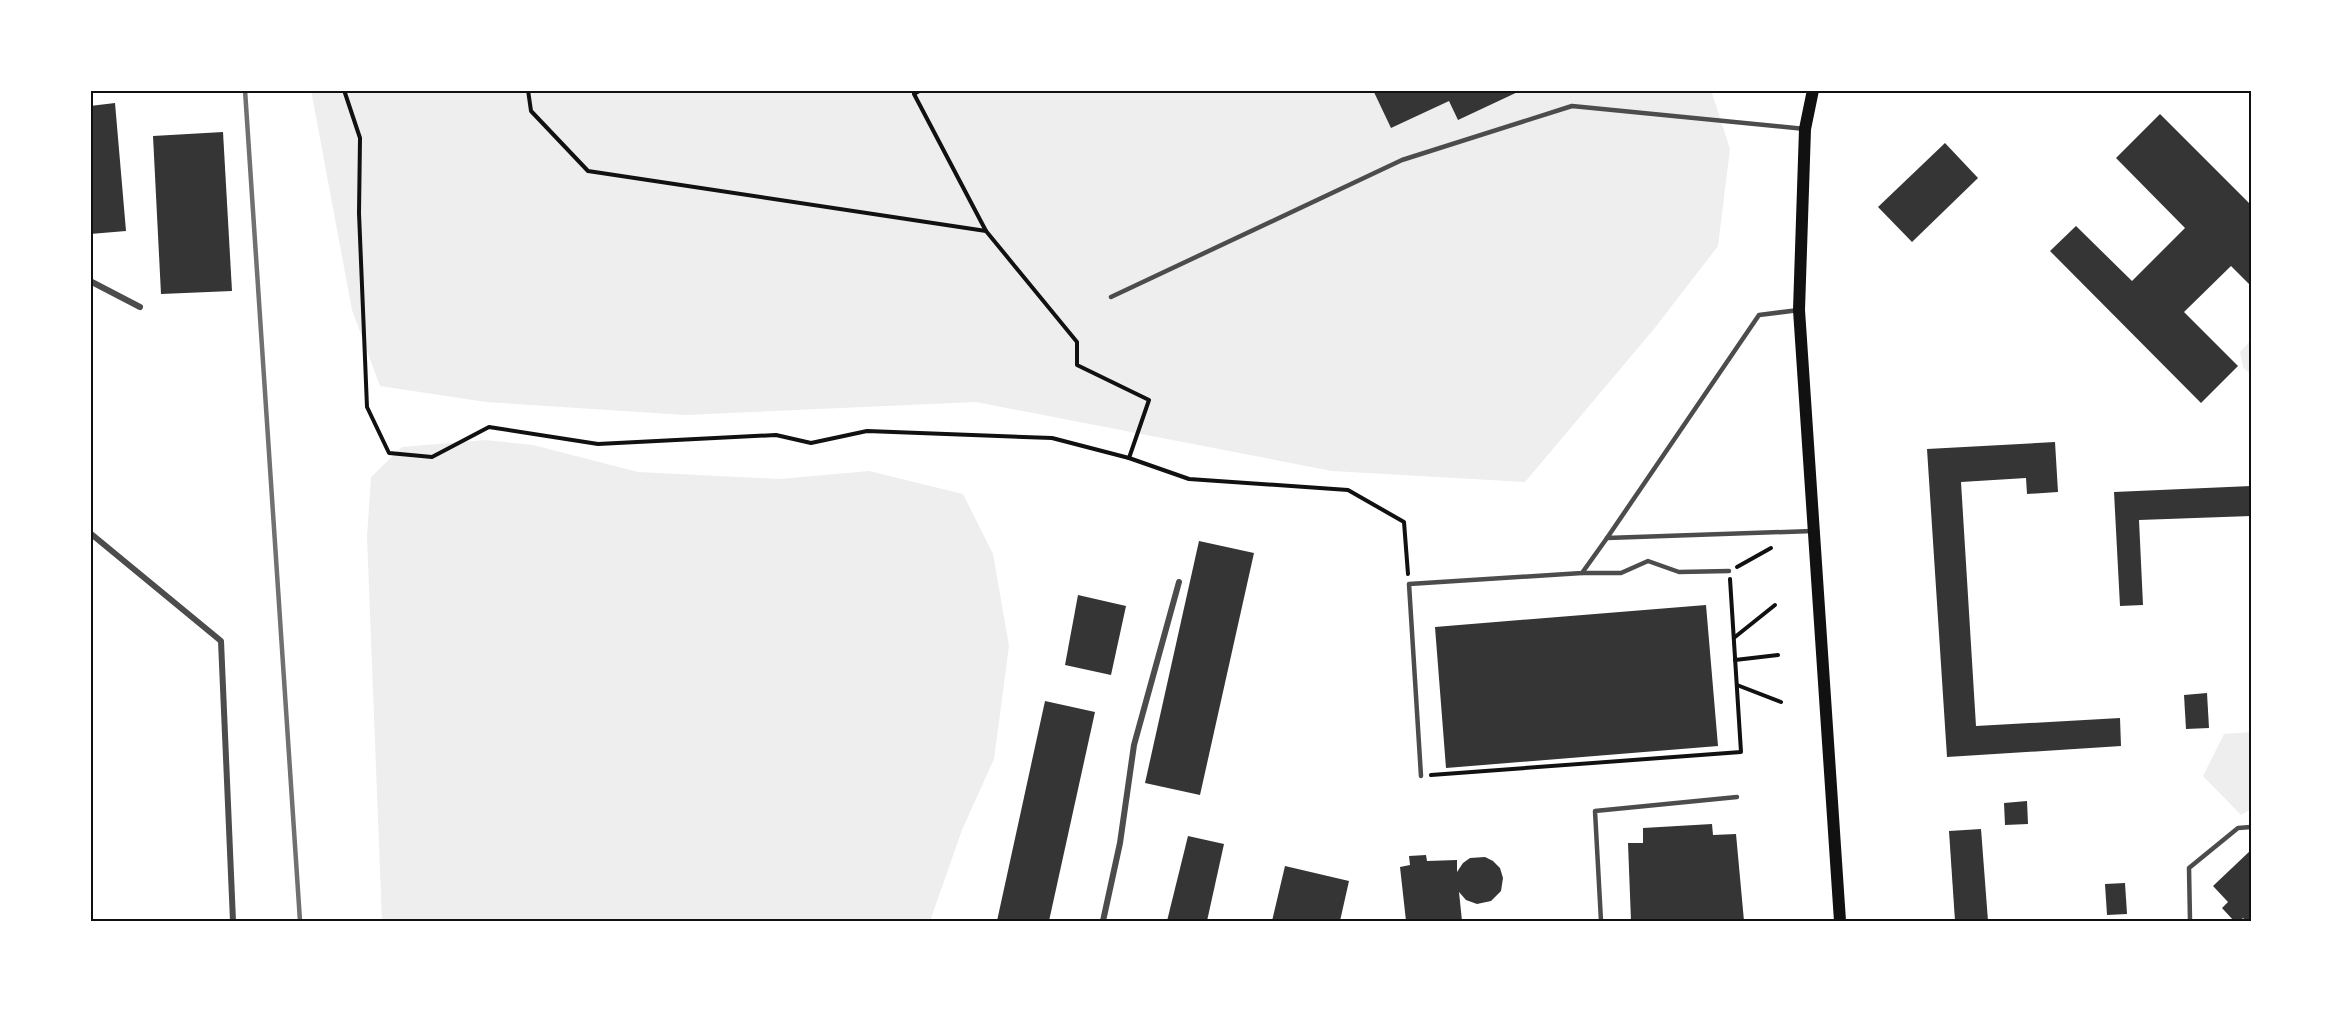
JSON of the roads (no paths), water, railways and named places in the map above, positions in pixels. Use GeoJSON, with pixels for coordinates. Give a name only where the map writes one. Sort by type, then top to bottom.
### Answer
{"type":"FeatureCollection","features":[{"type":"Feature","properties":{"kind":"main road"},"geometry":{"type":"LineString","coordinates":[[1813,90],[1805,129],[1799,310],[1840,921]]}},
{"type":"Feature","properties":{"kind":"street"},"geometry":{"type":"LineString","coordinates":[[90,281],[140,307]]}},
{"type":"Feature","properties":{"kind":"street"},"geometry":{"type":"LineString","coordinates":[[90,533],[221,641],[233,921]]}},
{"type":"Feature","properties":{"kind":"street"},"geometry":{"type":"LineString","coordinates":[[1103,921],[1120,843],[1134,745],[1179,582]]}},
{"type":"Feature","properties":{"kind":"lane"},"geometry":{"type":"LineString","coordinates":[[1112,297],[1402,160],[1572,106],[1805,129]]}},
{"type":"Feature","properties":{"kind":"lane"},"geometry":{"type":"LineString","coordinates":[[1582,573],[1759,315],[1799,310]]}},
{"type":"Feature","properties":{"kind":"lane"},"geometry":{"type":"LineString","coordinates":[[1607,538],[1814,531]]}},
{"type":"Feature","properties":{"kind":"lane"},"geometry":{"type":"LineString","coordinates":[[1421,776],[1409,584],[1582,573],[1622,573],[1648,561],[1679,572],[1730,571]]}},
{"type":"Feature","properties":{"kind":"lane"},"geometry":{"type":"LineString","coordinates":[[1601,921],[1595,811],[1737,797]]}},
{"type":"Feature","properties":{"kind":"lane"},"geometry":{"type":"LineString","coordinates":[[2190,921],[2189,868],[2238,828],[2251,827]]}},
{"type":"Feature","properties":{"kind":"railway"},"geometry":{"type":"LineString","coordinates":[[245,90],[300,921]]}}]}
